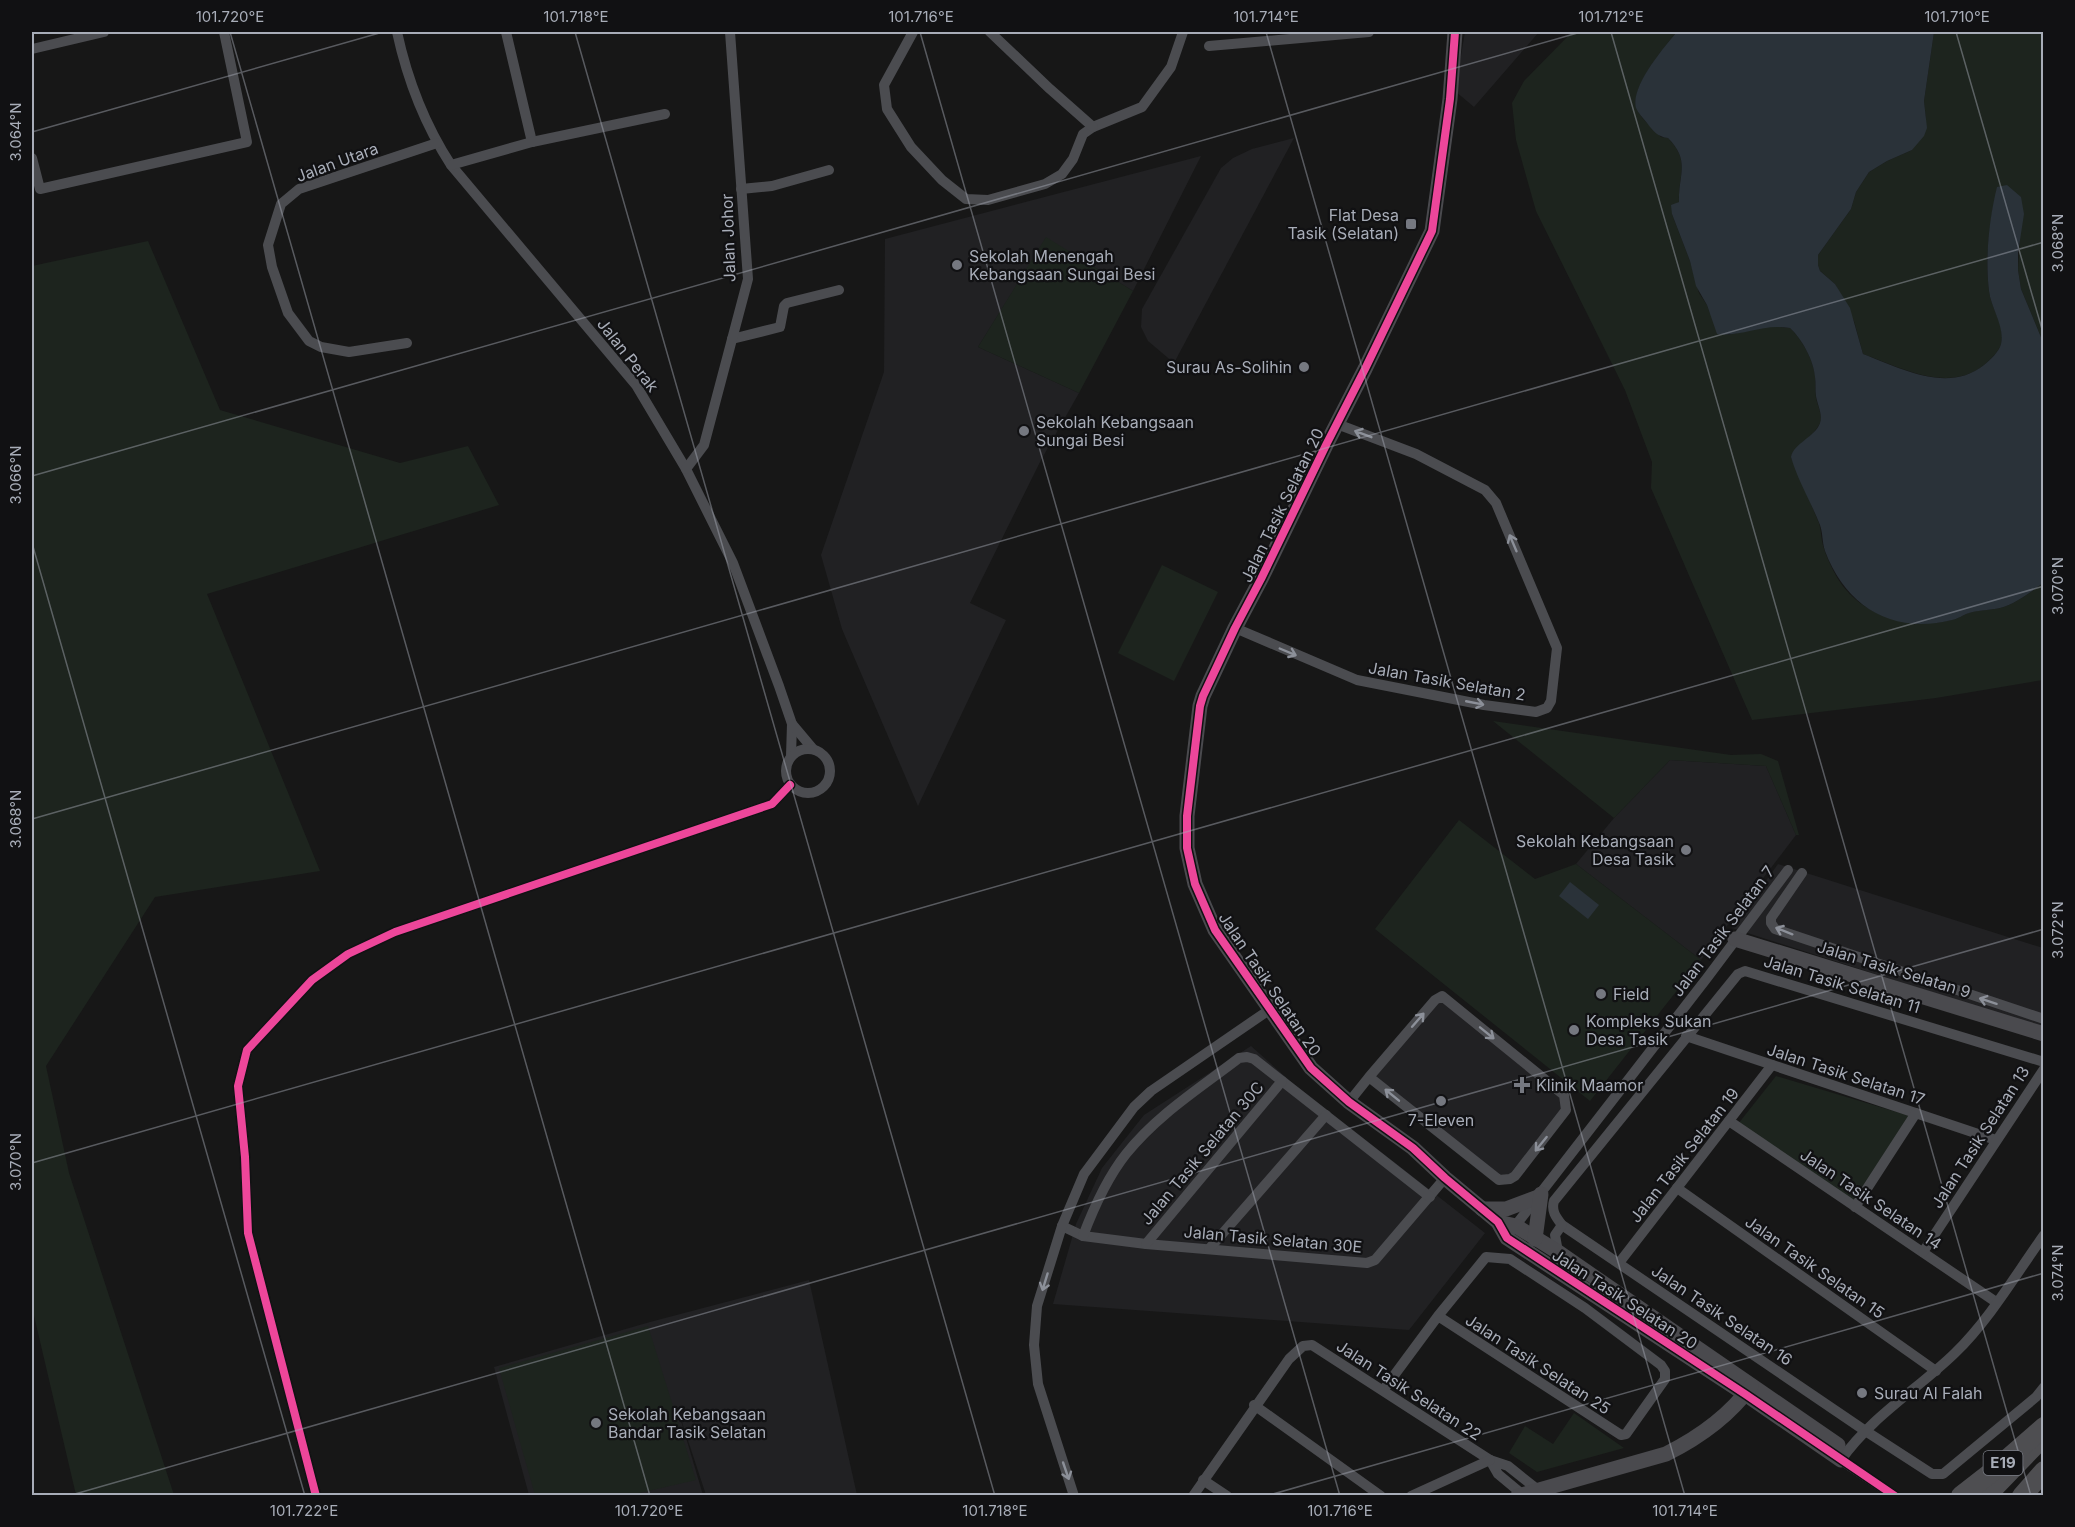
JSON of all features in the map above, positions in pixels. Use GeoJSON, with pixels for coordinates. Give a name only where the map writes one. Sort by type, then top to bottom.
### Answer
{"type":"FeatureCollection","features":[{"type":"Feature","properties":{"kind":"highway"},"geometry":{"type":"LineString","coordinates":[[1963,1496],[2030,1432],[2043,1415]]}},
{"type":"Feature","properties":{"kind":"highway","name":"E19"},"geometry":{"type":"LineString","coordinates":[[1963,1496],[2043,1427]]}},
{"type":"Feature","properties":{"kind":"highway"},"geometry":{"type":"LineString","coordinates":[[1986,1496],[2043,1436]]}},
{"type":"Feature","properties":{"kind":"highway","name":"E19"},"geometry":{"type":"LineString","coordinates":[[2023,1496],[2043,1472]]}},
{"type":"Feature","properties":{"kind":"street"},"geometry":{"type":"LineString","coordinates":[[32,49],[104,32]]}},
{"type":"Feature","properties":{"kind":"street"},"geometry":{"type":"LineString","coordinates":[[32,158],[40,189],[247,142],[224,32]]}},
{"type":"Feature","properties":{"kind":"street","name":"Jalan Perak"},"geometry":{"type":"LineString","coordinates":[[397,32],[404,65],[437,143],[451,165],[636,385],[686,469],[733,563],[792,724],[813,749]]}},
{"type":"Feature","properties":{"kind":"street"},"geometry":{"type":"LineString","coordinates":[[506,32],[532,142]]}},
{"type":"Feature","properties":{"kind":"street","name":"Jalan Johor"},"geometry":{"type":"LineString","coordinates":[[686,469],[704,445],[748,279],[730,32]]}},
{"type":"Feature","properties":{"kind":"street"},"geometry":{"type":"LineString","coordinates":[[913,32],[884,85],[887,109],[911,147],[942,180],[966,199],[988,201],[1045,184],[1062,174],[1073,159],[1083,134],[1093,127],[1142,107],[1171,67],[1183,32]]}},
{"type":"Feature","properties":{"kind":"street"},"geometry":{"type":"LineString","coordinates":[[990,32],[1093,127]]}},
{"type":"Feature","properties":{"kind":"street"},"geometry":{"type":"LineString","coordinates":[[1209,46],[1312,34],[1369,32]]}},
{"type":"Feature","properties":{"kind":"street","name":"Jalan Tasik Selatan 20"},"geometry":{"type":"LineString","coordinates":[[1455,32],[1450,99],[1433,228],[1427,244],[1262,579],[1235,628],[1200,706],[1187,816],[1187,848],[1195,884],[1215,930],[1269,1010],[1311,1068],[1349,1102],[1413,1149],[1511,1232],[1844,1455],[1894,1496]]}},
{"type":"Feature","properties":{"kind":"street"},"geometry":{"type":"LineString","coordinates":[[451,165],[532,142],[665,114]]}},
{"type":"Feature","properties":{"kind":"street","name":"Jalan Utara"},"geometry":{"type":"LineString","coordinates":[[407,343],[349,352],[321,347],[309,341],[288,313],[272,267],[268,244],[281,204],[299,189],[437,143]]}},
{"type":"Feature","properties":{"kind":"street"},"geometry":{"type":"LineString","coordinates":[[741,189],[772,186],[830,170]]}},
{"type":"Feature","properties":{"kind":"street"},"geometry":{"type":"LineString","coordinates":[[732,339],[779,328],[784,306],[787,303],[839,290]]}},
{"type":"Feature","properties":{"kind":"street","name":"Jalan Tasik Selatan 2"},"geometry":{"type":"LineString","coordinates":[[1235,628],[1357,680],[1484,705],[1536,712],[1547,708],[1551,701],[1557,648],[1496,503],[1485,490],[1416,454],[1337,424]]}},
{"type":"Feature","properties":{"kind":"street","name":"Jalan Perak"},"geometry":{"type":"LineString","coordinates":[[791,756],[792,724]]}},
{"type":"Feature","properties":{"kind":"street"},"geometry":{"type":"LineString","coordinates":[[805,749],[813,749],[825,757],[829,763],[830,778],[826,784],[821,789],[808,794],[790,785],[785,770],[791,756],[805,749]]}},
{"type":"Feature","properties":{"kind":"street"},"geometry":{"type":"LineString","coordinates":[[316,1496],[248,1233],[245,1157],[238,1086],[247,1050],[312,980],[348,954],[395,932],[772,804],[790,785]]}},
{"type":"Feature","properties":{"kind":"street","name":"Jalan Tasik Selatan 7"},"geometry":{"type":"LineString","coordinates":[[1511,1232],[1545,1197],[1788,870]]}},
{"type":"Feature","properties":{"kind":"street"},"geometry":{"type":"LineString","coordinates":[[1802,873],[1771,918],[1775,929],[2043,1019]]}},
{"type":"Feature","properties":{"kind":"street","name":"Jalan Tasik Selatan 9"},"geometry":{"type":"LineString","coordinates":[[1735,939],[2043,1034]]}},
{"type":"Feature","properties":{"kind":"street","name":"Jalan Tasik Selatan 11"},"geometry":{"type":"LineString","coordinates":[[1545,1197],[1686,1036],[1737,974],[1750,971],[2043,1062]]}},
{"type":"Feature","properties":{"kind":"street"},"geometry":{"type":"LineString","coordinates":[[1349,1102],[1369,1077],[1435,1000],[1442,996],[1564,1095],[1566,1113],[1515,1176],[1499,1180],[1369,1077]]}},
{"type":"Feature","properties":{"kind":"street"},"geometry":{"type":"LineString","coordinates":[[1074,1496],[1038,1384],[1034,1345],[1037,1306],[1062,1226],[1084,1174],[1134,1107],[1151,1091],[1269,1010]]}},
{"type":"Feature","properties":{"kind":"street","name":"Jalan Tasik Selatan 17"},"geometry":{"type":"LineString","coordinates":[[1686,1036],[1996,1140]]}},
{"type":"Feature","properties":{"kind":"street"},"geometry":{"type":"LineString","coordinates":[[1083,1236],[1095,1203],[1125,1154],[1160,1118],[1239,1058],[1247,1057],[1254,1059],[1430,1197]]}},
{"type":"Feature","properties":{"kind":"street","name":"Jalan Tasik Selatan 19"},"geometry":{"type":"LineString","coordinates":[[1619,1263],[1772,1065]]}},
{"type":"Feature","properties":{"kind":"street","name":"Jalan Tasik Selatan 13"},"geometry":{"type":"LineString","coordinates":[[1923,1252],[2043,1069]]}},
{"type":"Feature","properties":{"kind":"street","name":"Jalan Tasik Selatan 30C"},"geometry":{"type":"LineString","coordinates":[[1146,1244],[1282,1081]]}},
{"type":"Feature","properties":{"kind":"street"},"geometry":{"type":"LineString","coordinates":[[1855,1206],[1916,1113]]}},
{"type":"Feature","properties":{"kind":"street"},"geometry":{"type":"LineString","coordinates":[[1209,1249],[1326,1115]]}},
{"type":"Feature","properties":{"kind":"street","name":"Jalan Tasik Selatan 14"},"geometry":{"type":"LineString","coordinates":[[1729,1121],[1996,1302]]}},
{"type":"Feature","properties":{"kind":"street","name":"Jalan Tasik Selatan 30E"},"geometry":{"type":"LineString","coordinates":[[1062,1226],[1083,1236],[1146,1244],[1367,1263],[1375,1260],[1445,1178]]}},
{"type":"Feature","properties":{"kind":"street","name":"Jalan Tasik Selatan 15"},"geometry":{"type":"LineString","coordinates":[[1677,1188],[1936,1371]]}},
{"type":"Feature","properties":{"kind":"street"},"geometry":{"type":"LineString","coordinates":[[1482,1209],[1506,1209],[1545,1197]]}},
{"type":"Feature","properties":{"kind":"street"},"geometry":{"type":"LineString","coordinates":[[1545,1197],[1562,1225],[1555,1235],[1558,1252]]}},
{"type":"Feature","properties":{"kind":"street"},"geometry":{"type":"LineString","coordinates":[[1535,1239],[1545,1197]]}},
{"type":"Feature","properties":{"kind":"street","name":"Jalan Tasik Selatan 16"},"geometry":{"type":"LineString","coordinates":[[1562,1225],[1932,1474],[1943,1474],[2036,1397],[2043,1387]]}},
{"type":"Feature","properties":{"kind":"street","name":"Jalan Tasik Selatan 20"},"geometry":{"type":"LineString","coordinates":[[1511,1232],[1535,1239],[1558,1252],[1748,1389]]}},
{"type":"Feature","properties":{"kind":"street"},"geometry":{"type":"LineString","coordinates":[[1844,1455],[1864,1430],[1936,1371],[1969,1338],[2043,1235]]}},
{"type":"Feature","properties":{"kind":"street","name":"Jalan Tasik Selatan 25"},"geometry":{"type":"LineString","coordinates":[[1486,1257],[1506,1257],[1585,1308],[1661,1365],[1665,1371],[1665,1379],[1626,1434],[1621,1435],[1438,1316],[1486,1257]]}},
{"type":"Feature","properties":{"kind":"street"},"geometry":{"type":"LineString","coordinates":[[1384,1389],[1438,1316]]}},
{"type":"Feature","properties":{"kind":"street","name":"Jalan Tasik Selatan 22"},"geometry":{"type":"LineString","coordinates":[[1254,1405],[1288,1359],[1303,1346],[1312,1345],[1384,1389],[1490,1460],[1508,1466],[1538,1490]]}},
{"type":"Feature","properties":{"kind":"street"},"geometry":{"type":"LineString","coordinates":[[1520,1495],[1666,1454],[1688,1443],[1707,1429],[1748,1389]]}},
{"type":"Feature","properties":{"kind":"street"},"geometry":{"type":"LineString","coordinates":[[1193,1496],[1254,1405],[1381,1496]]}},
{"type":"Feature","properties":{"kind":"street"},"geometry":{"type":"LineString","coordinates":[[1411,1496],[1490,1460]]}},
{"type":"Feature","properties":{"kind":"street","name":"Jalan Tasik Selatan 22"},"geometry":{"type":"LineString","coordinates":[[1490,1460],[1498,1474],[1520,1495]]}},
{"type":"Feature","properties":{"kind":"street"},"geometry":{"type":"LineString","coordinates":[[1203,1480],[1227,1496]]}},
{"type":"Feature","properties":{"kind":"shaded area"},"geometry":{"type":"Polygon","coordinates":[[[1465,32],[1539,32],[1474,107],[1455,91],[1465,32]]]}},
{"type":"Feature","properties":{"kind":"shaded area"},"geometry":{"type":"Polygon","coordinates":[[[1572,32],[1677,32],[1643,80],[1638,91],[1637,109],[1661,137],[1668,138],[1679,154],[1682,168],[1679,202],[1672,214],[1690,261],[1699,293],[1710,313],[1728,335],[1770,326],[1790,328],[1809,355],[1815,374],[1820,422],[1816,430],[1791,457],[1819,523],[1824,550],[1838,579],[1860,603],[1873,611],[1888,618],[1919,623],[1935,623],[1972,612],[2000,608],[2017,601],[2043,583],[2043,680],[1936,698],[1752,720],[1651,488],[1652,462],[1625,390],[1536,211],[1516,140],[1512,103],[1524,81],[1572,32]]]}},
{"type":"Feature","properties":{"kind":"shaded area"},"geometry":{"type":"Polygon","coordinates":[[[1677,32],[1934,32],[1924,101],[1927,128],[1924,136],[1912,150],[1869,172],[1856,192],[1851,209],[1818,255],[1818,265],[1820,271],[1835,284],[1850,308],[1863,354],[1924,376],[1940,378],[1970,373],[1989,361],[2000,347],[2002,338],[1990,297],[1987,265],[1990,225],[1997,187],[2007,185],[2021,197],[2024,214],[2018,253],[2018,270],[2021,289],[2043,342],[2043,583],[2023,597],[2000,608],[1973,612],[1954,619],[1930,624],[1910,623],[1891,620],[1874,612],[1845,588],[1834,571],[1825,551],[1820,525],[1791,457],[1796,448],[1814,432],[1821,420],[1810,357],[1790,328],[1770,327],[1735,334],[1717,334],[1707,305],[1696,286],[1690,261],[1672,214],[1671,205],[1679,202],[1682,168],[1679,154],[1668,138],[1654,131],[1636,108],[1638,89],[1643,79],[1677,32]]]}},
{"type":"Feature","properties":{"kind":"shaded area"},"geometry":{"type":"Polygon","coordinates":[[[1934,32],[2043,32],[2043,342],[2021,289],[2018,270],[2020,234],[1998,187],[1990,225],[1987,265],[1990,297],[2002,331],[2001,344],[1984,365],[1970,373],[1940,378],[1908,371],[1863,354],[1854,321],[1835,284],[1820,271],[1818,265],[1818,255],[1851,209],[1856,192],[1869,172],[1912,150],[1926,119],[1924,101],[1934,32]]]}},
{"type":"Feature","properties":{"kind":"shaded area"},"geometry":{"type":"Polygon","coordinates":[[[1294,138],[1174,363],[1148,341],[1141,327],[1142,309],[1221,168],[1233,158],[1252,149],[1294,138]]]}},
{"type":"Feature","properties":{"kind":"shaded area"},"geometry":{"type":"Polygon","coordinates":[[[1201,156],[1133,291],[1046,238],[978,347],[1079,393],[1041,460],[970,603],[1006,620],[918,806],[842,629],[821,555],[884,372],[885,239],[1201,156]]]}},
{"type":"Feature","properties":{"kind":"shaded area"},"geometry":{"type":"Polygon","coordinates":[[[1046,237],[1133,291],[1079,393],[978,347],[1046,237]]]}},
{"type":"Feature","properties":{"kind":"shaded area"},"geometry":{"type":"Polygon","coordinates":[[[148,241],[220,410],[400,463],[468,446],[499,505],[207,594],[320,871],[155,897],[46,1066],[69,1173],[174,1495],[76,1495],[32,1307],[32,266],[148,241]]]}},
{"type":"Feature","properties":{"kind":"shaded area"},"geometry":{"type":"Polygon","coordinates":[[[1162,565],[1218,592],[1174,681],[1118,653],[1162,565]]]}},
{"type":"Feature","properties":{"kind":"shaded area"},"geometry":{"type":"Polygon","coordinates":[[[1493,721],[1731,755],[1761,754],[1778,761],[1799,835],[1796,835],[1766,766],[1670,760],[1614,818],[1493,721]]]}},
{"type":"Feature","properties":{"kind":"shaded area","name":"Sekolah Kebangsaan Desa Tasik"},"geometry":{"type":"Polygon","coordinates":[[[1670,760],[1766,766],[1796,835],[1701,960],[1576,864],[1614,818],[1670,760]]]}},
{"type":"Feature","properties":{"kind":"shaded area","name":"Kompleks Sukan Desa Tasik"},"geometry":{"type":"Polygon","coordinates":[[[1459,820],[1535,879],[1576,864],[1701,960],[1590,1101],[1375,929],[1459,820]]]}},
{"type":"Feature","properties":{"kind":"shaded area"},"geometry":{"type":"Polygon","coordinates":[[[1778,864],[2043,948],[2043,1028],[1732,928],[1778,864]]]}},
{"type":"Feature","properties":{"kind":"shaded area"},"geometry":{"type":"Polygon","coordinates":[[[1570,882],[1599,905],[1588,919],[1559,896],[1570,882]]]}},
{"type":"Feature","properties":{"kind":"shaded area"},"geometry":{"type":"Polygon","coordinates":[[[1441,1000],[1561,1097],[1563,1111],[1511,1175],[1499,1176],[1373,1076],[1441,1000]]]}},
{"type":"Feature","properties":{"kind":"shaded area"},"geometry":{"type":"Polygon","coordinates":[[[1251,1046],[1289,1080],[1485,1233],[1409,1330],[1053,1304],[1076,1224],[1102,1168],[1144,1115],[1251,1046]]]}},
{"type":"Feature","properties":{"kind":"shaded area"},"geometry":{"type":"Polygon","coordinates":[[[1776,1076],[1910,1116],[1853,1200],[1738,1124],[1776,1076]]]}},
{"type":"Feature","properties":{"kind":"shaded area"},"geometry":{"type":"Polygon","coordinates":[[[809,1280],[857,1495],[706,1495],[676,1404],[703,1495],[529,1495],[494,1367],[650,1322],[809,1280]]]}},
{"type":"Feature","properties":{"kind":"shaded area","name":"Sekolah Kebangsaan Bandar Tasik Selatan"},"geometry":{"type":"Polygon","coordinates":[[[648,1326],[696,1480],[631,1495],[535,1495],[499,1368],[648,1326]]]}},
{"type":"Feature","properties":{"kind":"shaded area"},"geometry":{"type":"Polygon","coordinates":[[[1574,1413],[1624,1448],[1537,1472],[1509,1453],[1525,1426],[1553,1444],[1574,1413]]]}},
{"type":"Feature","properties":{"kind":"cycle path"},"geometry":{"type":"LineString","coordinates":[[1455,32],[1450,99],[1432,231],[1203,696],[1187,816],[1187,848],[1195,884],[1215,930],[1311,1068],[1349,1102],[1413,1148],[1498,1222],[1507,1238],[1745,1394],[1895,1496]]}},
{"type":"Feature","properties":{"kind":"cycle path"},"geometry":{"type":"LineString","coordinates":[[316,1496],[248,1233],[245,1157],[238,1086],[247,1050],[312,980],[348,954],[395,932],[772,804],[790,785]]}},
{"type":"Feature","properties":{"kind":"place","name":"Flat Desa Tasik (Selatan)"},"geometry":{"type":"Point","coordinates":[1411,224]}},
{"type":"Feature","properties":{"kind":"place","name":"Sekolah Menengah Kebangsaan Sungai Besi"},"geometry":{"type":"Point","coordinates":[957,265]}},
{"type":"Feature","properties":{"kind":"place","name":"Surau As-Solihin"},"geometry":{"type":"Point","coordinates":[1304,367]}},
{"type":"Feature","properties":{"kind":"place","name":"Sekolah Kebangsaan Sungai Besi"},"geometry":{"type":"Point","coordinates":[1024,431]}},
{"type":"Feature","properties":{"kind":"place","name":"Sekolah Kebangsaan Desa Tasik"},"geometry":{"type":"Point","coordinates":[1686,850]}},
{"type":"Feature","properties":{"kind":"place","name":"Field"},"geometry":{"type":"Point","coordinates":[1601,994]}},
{"type":"Feature","properties":{"kind":"place","name":"Kompleks Sukan Desa Tasik"},"geometry":{"type":"Point","coordinates":[1574,1030]}},
{"type":"Feature","properties":{"kind":"place","name":"Klinik Maamor"},"geometry":{"type":"Point","coordinates":[1522,1085]}},
{"type":"Feature","properties":{"kind":"place","name":"7-Eleven"},"geometry":{"type":"Point","coordinates":[1441,1101]}},
{"type":"Feature","properties":{"kind":"place","name":"Surau Al Falah"},"geometry":{"type":"Point","coordinates":[1862,1393]}},
{"type":"Feature","properties":{"kind":"place","name":"Sekolah Kebangsaan Bandar Tasik Selatan"},"geometry":{"type":"Point","coordinates":[596,1423]}}]}
